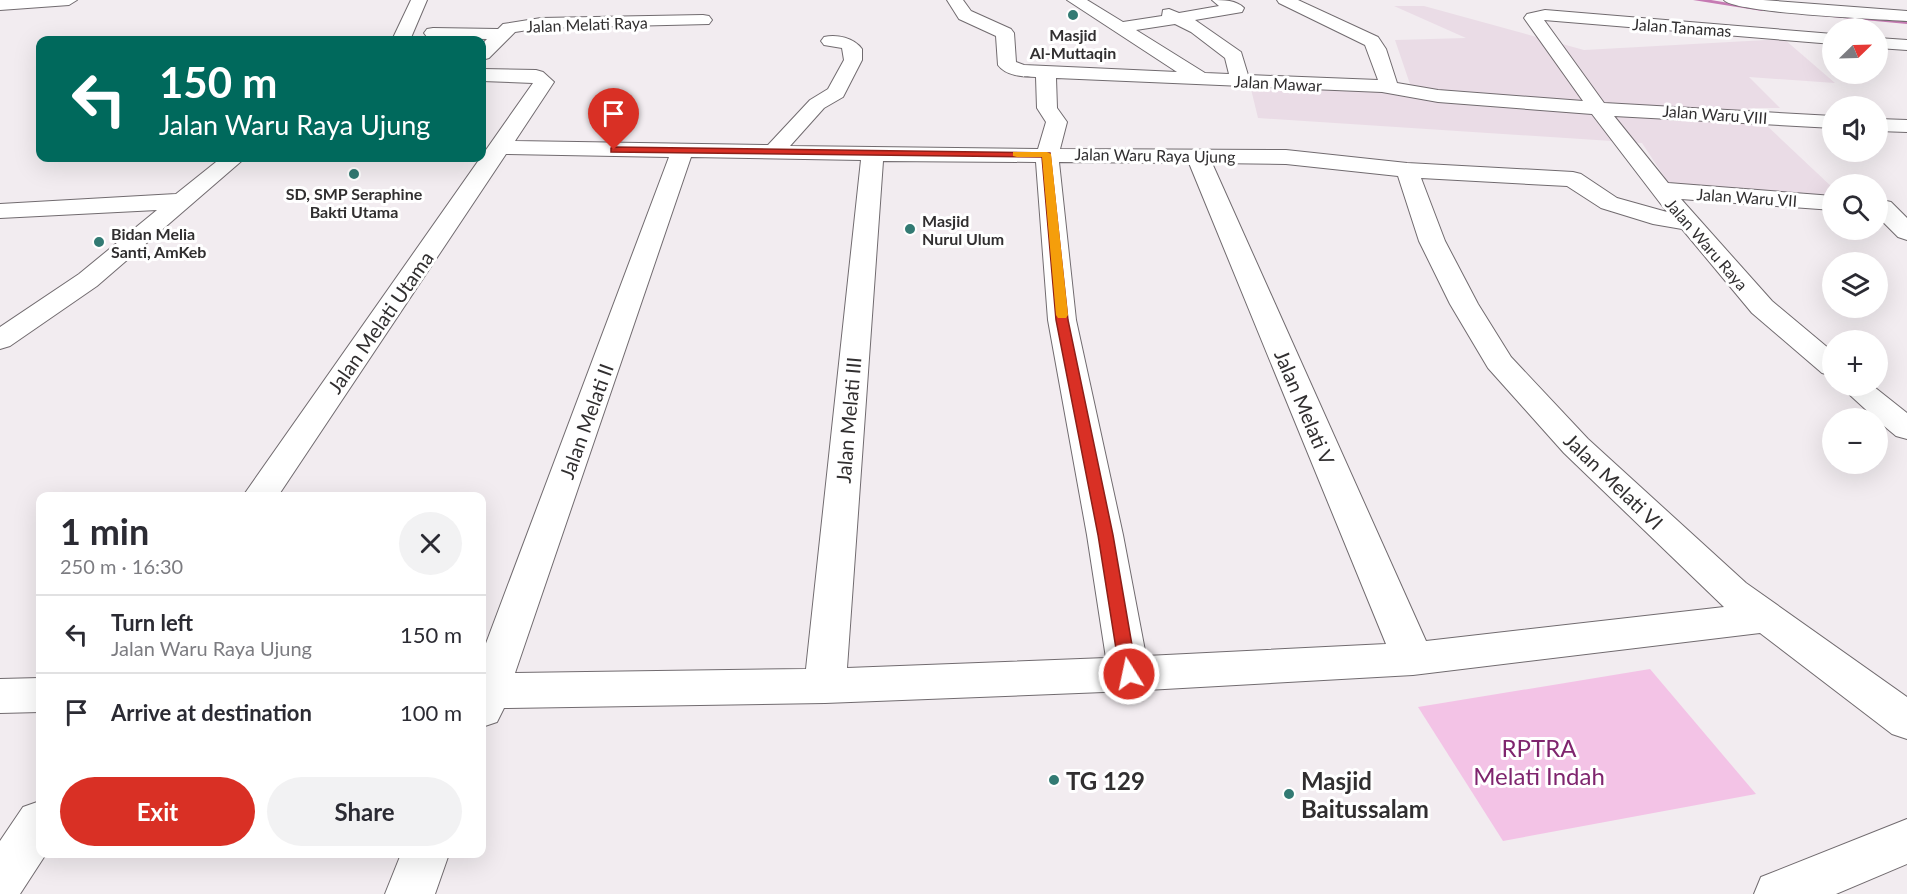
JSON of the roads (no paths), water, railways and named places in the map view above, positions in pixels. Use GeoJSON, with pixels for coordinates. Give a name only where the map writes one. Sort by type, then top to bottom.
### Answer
{"type":"FeatureCollection","features":[{"type":"Feature","properties":{"kind":"street"},"geometry":{"type":"LineString","coordinates":[[0,5],[69,0]]}},
{"type":"Feature","properties":{"kind":"street"},"geometry":{"type":"LineString","coordinates":[[403,36],[419,0]]}},
{"type":"Feature","properties":{"kind":"street","name":"Jalan Mawar"},"geometry":{"type":"LineString","coordinates":[[955,0],[965,15],[1005,33],[1007,65],[1022,71],[1382,86],[1438,96],[1539,105],[1596,106]]}},
{"type":"Feature","properties":{"kind":"street"},"geometry":{"type":"LineString","coordinates":[[1074,0],[1201,79]]}},
{"type":"Feature","properties":{"kind":"street"},"geometry":{"type":"LineString","coordinates":[[1119,28],[1236,8],[1220,0]]}},
{"type":"Feature","properties":{"kind":"street"},"geometry":{"type":"LineString","coordinates":[[1285,0],[1372,41],[1388,82],[1382,86]]}},
{"type":"Feature","properties":{"kind":"street"},"geometry":{"type":"LineString","coordinates":[[1732,0],[1769,6],[1907,16]]}},
{"type":"Feature","properties":{"kind":"street"},"geometry":{"type":"LineString","coordinates":[[1835,0],[1849,12]]}},
{"type":"Feature","properties":{"kind":"street"},"geometry":{"type":"LineString","coordinates":[[1156,6],[1197,28],[1234,56],[1240,81]]}},
{"type":"Feature","properties":{"kind":"street","name":"Jalan Tanamas"},"geometry":{"type":"LineString","coordinates":[[1533,18],[1545,15],[1822,38]]}},
{"type":"Feature","properties":{"kind":"street","name":"Jalan Waru Raya"},"geometry":{"type":"LineString","coordinates":[[1533,18],[1596,106],[1661,190],[1762,307],[1822,358]]}},
{"type":"Feature","properties":{"kind":"street","name":"Jalan Melati Raya"},"geometry":{"type":"LineString","coordinates":[[486,50],[509,28],[541,24],[703,20]]}},
{"type":"Feature","properties":{"kind":"street"},"geometry":{"type":"LineString","coordinates":[[433,33],[500,34]]}},
{"type":"Feature","properties":{"kind":"street"},"geometry":{"type":"LineString","coordinates":[[775,153],[781,142],[817,105],[836,93],[853,60],[853,49],[848,44],[830,41]]}},
{"type":"Feature","properties":{"kind":"street"},"geometry":{"type":"LineString","coordinates":[[1888,43],[1907,45]]}},
{"type":"Feature","properties":{"kind":"street"},"geometry":{"type":"LineString","coordinates":[[1046,73],[1047,108],[1057,122],[1047,154],[1062,320],[1105,535],[1129,674]]}},
{"type":"Feature","properties":{"kind":"street"},"geometry":{"type":"LineString","coordinates":[[486,75],[536,76],[544,82],[501,147]]}},
{"type":"Feature","properties":{"kind":"street","name":"Jalan Waru VIII"},"geometry":{"type":"LineString","coordinates":[[1596,106],[1822,121]]}},
{"type":"Feature","properties":{"kind":"street"},"geometry":{"type":"LineString","coordinates":[[1888,125],[1907,126]]}},
{"type":"Feature","properties":{"kind":"street","name":"Jalan Waru Raya Ujung"},"geometry":{"type":"LineString","coordinates":[[501,147],[682,152],[1286,157],[1407,170],[1573,179],[1609,203],[1652,217],[1690,223]]}},
{"type":"Feature","properties":{"kind":"street","name":"Jalan Melati Utama"},"geometry":{"type":"LineString","coordinates":[[263,492],[501,147]]}},
{"type":"Feature","properties":{"kind":"street","name":"Jalan Melati II"},"geometry":{"type":"LineString","coordinates":[[486,691],[682,152]]}},
{"type":"Feature","properties":{"kind":"street","name":"Jalan Melati III"},"geometry":{"type":"LineString","coordinates":[[825,686],[872,159],[870,154]]}},
{"type":"Feature","properties":{"kind":"street","name":"Jalan Melati V"},"geometry":{"type":"LineString","coordinates":[[1197,155],[1413,659]]}},
{"type":"Feature","properties":{"kind":"street"},"geometry":{"type":"LineString","coordinates":[[0,340],[88,280],[229,162]]}},
{"type":"Feature","properties":{"kind":"street","name":"Jalan Melati VI"},"geometry":{"type":"LineString","coordinates":[[1407,170],[1432,241],[1464,304],[1499,362],[1585,454],[1732,593],[1907,720]]}},
{"type":"Feature","properties":{"kind":"street","name":"Jalan Waru VII"},"geometry":{"type":"LineString","coordinates":[[1661,190],[1822,203]]}},
{"type":"Feature","properties":{"kind":"street"},"geometry":{"type":"LineString","coordinates":[[0,211],[182,201]]}},
{"type":"Feature","properties":{"kind":"street"},"geometry":{"type":"LineString","coordinates":[[1888,208],[1907,209]]}},
{"type":"Feature","properties":{"kind":"street"},"geometry":{"type":"LineString","coordinates":[[1888,214],[1907,232]]}},
{"type":"Feature","properties":{"kind":"street"},"geometry":{"type":"LineString","coordinates":[[1867,396],[1907,429]]}},
{"type":"Feature","properties":{"kind":"street"},"geometry":{"type":"LineString","coordinates":[[486,697],[1129,674],[1413,659],[1767,617]]}},
{"type":"Feature","properties":{"kind":"street"},"geometry":{"type":"LineString","coordinates":[[0,696],[36,695]]}},
{"type":"Feature","properties":{"kind":"street"},"geometry":{"type":"LineString","coordinates":[[0,882],[36,828]]}},
{"type":"Feature","properties":{"kind":"street"},"geometry":{"type":"LineString","coordinates":[[1779,894],[1907,841]]}},
{"type":"Feature","properties":{"kind":"street"},"geometry":{"type":"LineString","coordinates":[[410,894],[424,858]]}},
{"type":"Feature","properties":{"kind":"waterway"},"geometry":{"type":"LineString","coordinates":[[1696,0],[1762,9]]}},
{"type":"Feature","properties":{"kind":"waterway"},"geometry":{"type":"LineString","coordinates":[[1802,13],[1907,22]]}},
{"type":"Feature","properties":{"kind":"place","name":"Masjid Al-Muttaqin"},"geometry":{"type":"Point","coordinates":[1073,15]}},
{"type":"Feature","properties":{"kind":"place","name":"SD, SMP Seraphine Bakti Utama"},"geometry":{"type":"Point","coordinates":[354,174]}},
{"type":"Feature","properties":{"kind":"place","name":"Masjid Nurul Ulum"},"geometry":{"type":"Point","coordinates":[910,229]}},
{"type":"Feature","properties":{"kind":"place","name":"Bidan Melia Santi, AmKeb"},"geometry":{"type":"Point","coordinates":[99,242]}},
{"type":"Feature","properties":{"kind":"place","name":"TG 129"},"geometry":{"type":"Point","coordinates":[1054,780]}},
{"type":"Feature","properties":{"kind":"place","name":"Masjid Baitussalam"},"geometry":{"type":"Point","coordinates":[1289,794]}},
{"type":"Feature","properties":{"kind":"park label","name":"RPTRA Melati Indah"},"geometry":{"type":"Point","coordinates":[1539,761]}}]}
